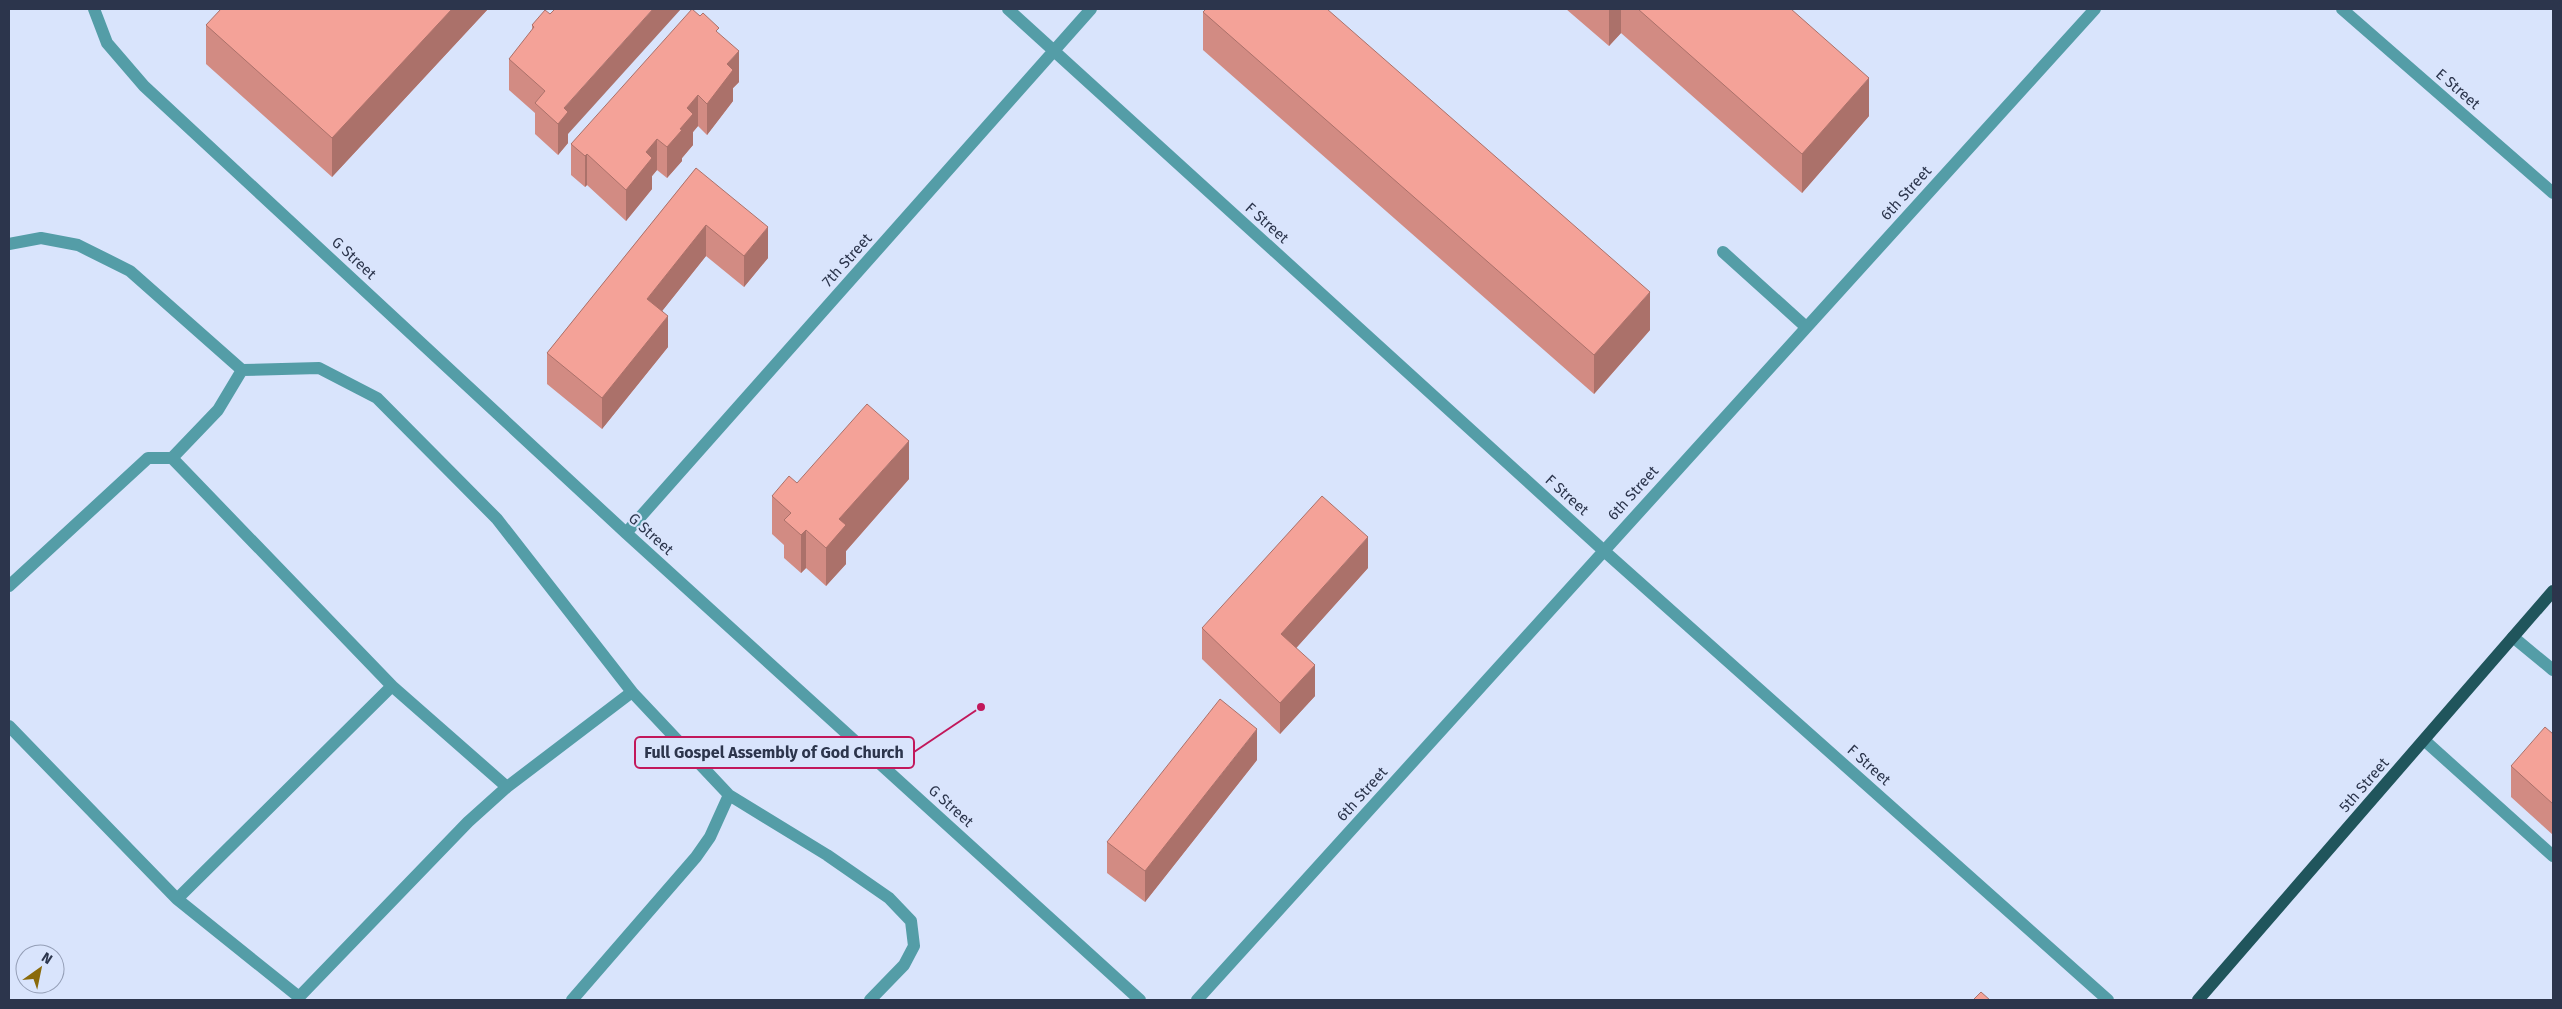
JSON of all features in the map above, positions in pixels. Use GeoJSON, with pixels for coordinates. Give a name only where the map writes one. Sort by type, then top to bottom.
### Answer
{"type":"FeatureCollection","features":[{"type":"Feature","properties":{"kind":"main road","name":"5th Street"},"geometry":{"type":"LineString","coordinates":[[2198,1000],[2553,591]]}},
{"type":"Feature","properties":{"kind":"street","name":"G Street"},"geometry":{"type":"LineString","coordinates":[[94,9],[107,43],[144,86],[626,533],[1140,1000]]}},
{"type":"Feature","properties":{"kind":"street","name":"F Street"},"geometry":{"type":"LineString","coordinates":[[1008,9],[1603,550],[2108,1000]]}},
{"type":"Feature","properties":{"kind":"street","name":"7th Street"},"geometry":{"type":"LineString","coordinates":[[626,533],[1091,9]]}},
{"type":"Feature","properties":{"kind":"street","name":"6th Street"},"geometry":{"type":"LineString","coordinates":[[1197,1000],[2095,9]]}},
{"type":"Feature","properties":{"kind":"street","name":"E Street"},"geometry":{"type":"LineString","coordinates":[[2342,9],[2553,193]]}},
{"type":"Feature","properties":{"kind":"street"},"geometry":{"type":"LineString","coordinates":[[9,244],[41,238],[78,245],[130,271],[242,370],[319,368],[377,398],[497,519],[632,692],[730,795],[827,855],[889,898],[911,921],[914,946],[904,965],[870,1000]]}},
{"type":"Feature","properties":{"kind":"street"},"geometry":{"type":"LineString","coordinates":[[1723,252],[1806,328]]}},
{"type":"Feature","properties":{"kind":"street"},"geometry":{"type":"LineString","coordinates":[[172,458],[218,410],[242,370]]}},
{"type":"Feature","properties":{"kind":"street"},"geometry":{"type":"LineString","coordinates":[[9,586],[148,458],[172,458],[392,686],[507,788]]}},
{"type":"Feature","properties":{"kind":"street"},"geometry":{"type":"LineString","coordinates":[[2513,637],[2553,670]]}},
{"type":"Feature","properties":{"kind":"street"},"geometry":{"type":"LineString","coordinates":[[178,899],[392,686]]}},
{"type":"Feature","properties":{"kind":"street"},"geometry":{"type":"LineString","coordinates":[[9,726],[178,899],[301,998],[468,822],[507,788],[632,692]]}},
{"type":"Feature","properties":{"kind":"street"},"geometry":{"type":"LineString","coordinates":[[2424,740],[2553,856]]}},
{"type":"Feature","properties":{"kind":"street"},"geometry":{"type":"LineString","coordinates":[[572,1000],[696,857],[710,837],[730,795]]}},
{"type":"Feature","properties":{"kind":"building"},"geometry":{"type":"Polygon","coordinates":[[[221,9],[452,9],[332,138],[206,25],[221,9]]]}},
{"type":"Feature","properties":{"kind":"building"},"geometry":{"type":"Polygon","coordinates":[[[555,9],[653,9],[564,108],[568,112],[558,124],[535,103],[545,91],[509,59],[534,27],[532,25],[545,10],[550,14],[555,9]]]}},
{"type":"Feature","properties":{"kind":"building"},"geometry":{"type":"Polygon","coordinates":[[[692,9],[700,16],[703,13],[719,28],[716,31],[739,51],[727,64],[733,70],[707,104],[698,95],[687,108],[693,114],[667,147],[657,139],[646,152],[652,158],[626,190],[587,154],[585,156],[571,144],[692,9]]]}},
{"type":"Feature","properties":{"kind":"building"},"geometry":{"type":"Polygon","coordinates":[[[1206,9],[1327,9],[1650,292],[1594,355],[1203,12],[1206,9]]]}},
{"type":"Feature","properties":{"kind":"building"},"geometry":{"type":"Polygon","coordinates":[[[1638,9],[1791,9],[1869,78],[1802,154],[1638,9]]]}},
{"type":"Feature","properties":{"kind":"building"},"geometry":{"type":"Polygon","coordinates":[[[696,168],[768,227],[744,256],[706,225],[647,299],[668,316],[602,398],[547,353],[696,168]]]}},
{"type":"Feature","properties":{"kind":"building"},"geometry":{"type":"Polygon","coordinates":[[[867,404],[909,441],[839,519],[846,525],[826,548],[806,530],[801,535],[784,520],[791,513],[772,496],[789,476],[797,483],[867,404]]]}},
{"type":"Feature","properties":{"kind":"building"},"geometry":{"type":"Polygon","coordinates":[[[1322,496],[1368,537],[1281,634],[1315,665],[1280,703],[1202,628],[1322,496]]]}},
{"type":"Feature","properties":{"kind":"building"},"geometry":{"type":"Polygon","coordinates":[[[1220,699],[1257,729],[1145,871],[1107,842],[1220,699]]]}},
{"type":"Feature","properties":{"kind":"building"},"geometry":{"type":"Polygon","coordinates":[[[2545,727],[2553,734],[2553,804],[2511,766],[2545,727]]]}},
{"type":"Feature","properties":{"kind":"building"},"geometry":{"type":"Polygon","coordinates":[[[1981,992],[1990,1000],[1973,1000],[1981,992]]]}},
{"type":"Feature","properties":{"kind":"place","name":"Full Gospel Assembly of God Church"},"geometry":{"type":"Point","coordinates":[981,707]}}]}
